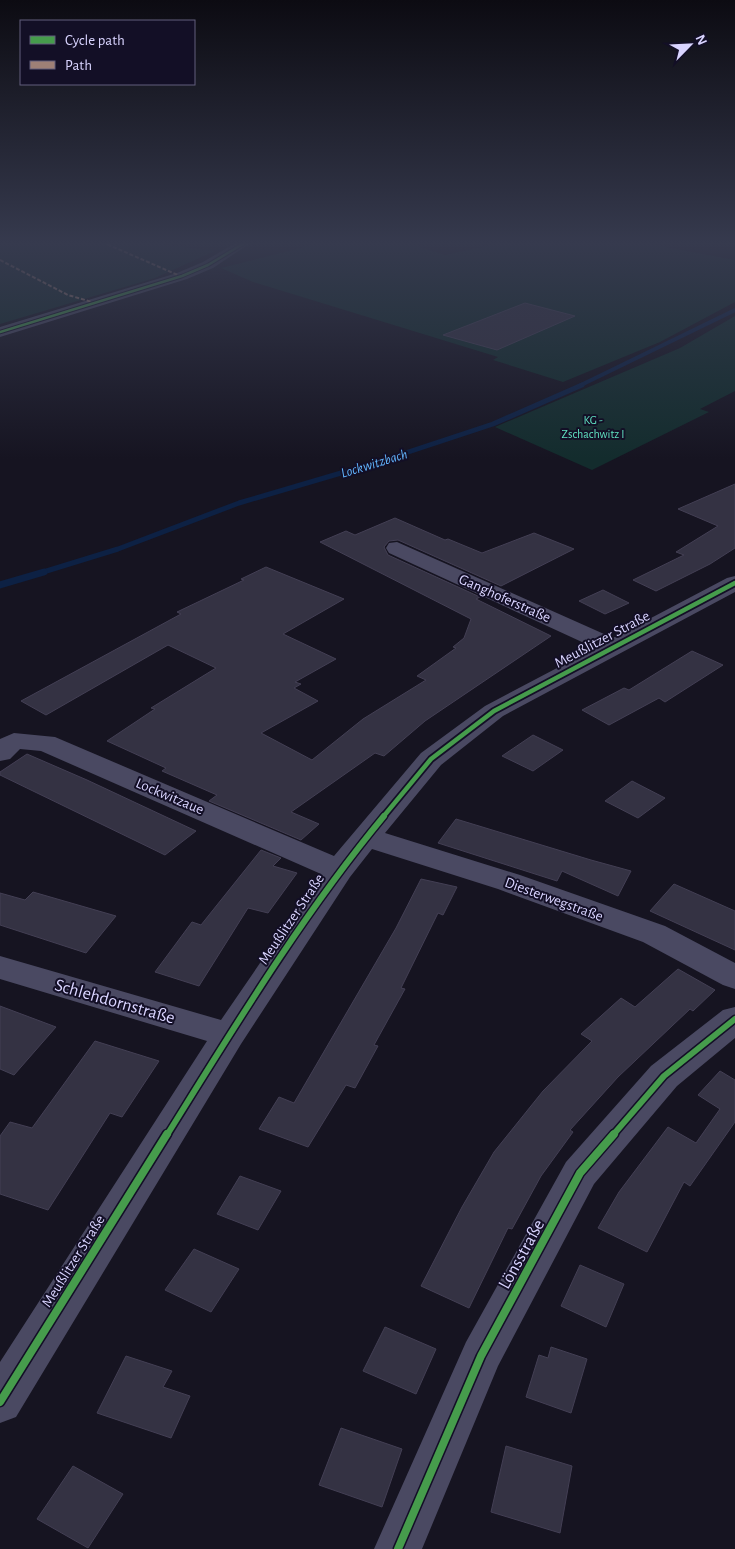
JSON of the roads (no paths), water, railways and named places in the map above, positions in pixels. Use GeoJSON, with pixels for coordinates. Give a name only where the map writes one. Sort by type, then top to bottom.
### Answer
{"type":"FeatureCollection","features":[{"type":"Feature","properties":{"kind":"street"},"geometry":{"type":"LineString","coordinates":[[0,332],[58,314]]}},
{"type":"Feature","properties":{"kind":"street","name":"Ganghoferstraße"},"geometry":{"type":"LineString","coordinates":[[397,548],[613,647]]}},
{"type":"Feature","properties":{"kind":"street","name":"Meußlitzer Straße"},"geometry":{"type":"LineString","coordinates":[[0,1402],[229,1035],[339,870],[431,759],[494,711],[735,583]]}},
{"type":"Feature","properties":{"kind":"street","name":"Lockwitzaue"},"geometry":{"type":"LineString","coordinates":[[0,753],[14,742],[46,743],[339,870]]}},
{"type":"Feature","properties":{"kind":"street","name":"Diesterwegstraße"},"geometry":{"type":"LineString","coordinates":[[366,837],[510,882],[654,934],[735,977]]}},
{"type":"Feature","properties":{"kind":"street","name":"Schlehdornstraße"},"geometry":{"type":"LineString","coordinates":[[0,967],[229,1035]]}},
{"type":"Feature","properties":{"kind":"street","name":"Lönsstraße"},"geometry":{"type":"LineString","coordinates":[[398,1549],[481,1356],[580,1173],[664,1076],[735,1019]]}},
{"type":"Feature","properties":{"kind":"waterway","name":"Lockwitzbach"},"geometry":{"type":"LineString","coordinates":[[579,386],[726,314]]}},
{"type":"Feature","properties":{"kind":"waterway","name":"Lockwitzbach"},"geometry":{"type":"LineString","coordinates":[[40,573],[118,549],[239,503],[375,463],[493,424],[582,385]]}},
{"type":"Feature","properties":{"kind":"waterway","name":"Lockwitzbach"},"geometry":{"type":"LineString","coordinates":[[0,585],[44,572]]}},
{"type":"Feature","properties":{"kind":"park label","name":"KG - Zschachwitz I"},"geometry":{"type":"Point","coordinates":[593,427]}}]}
